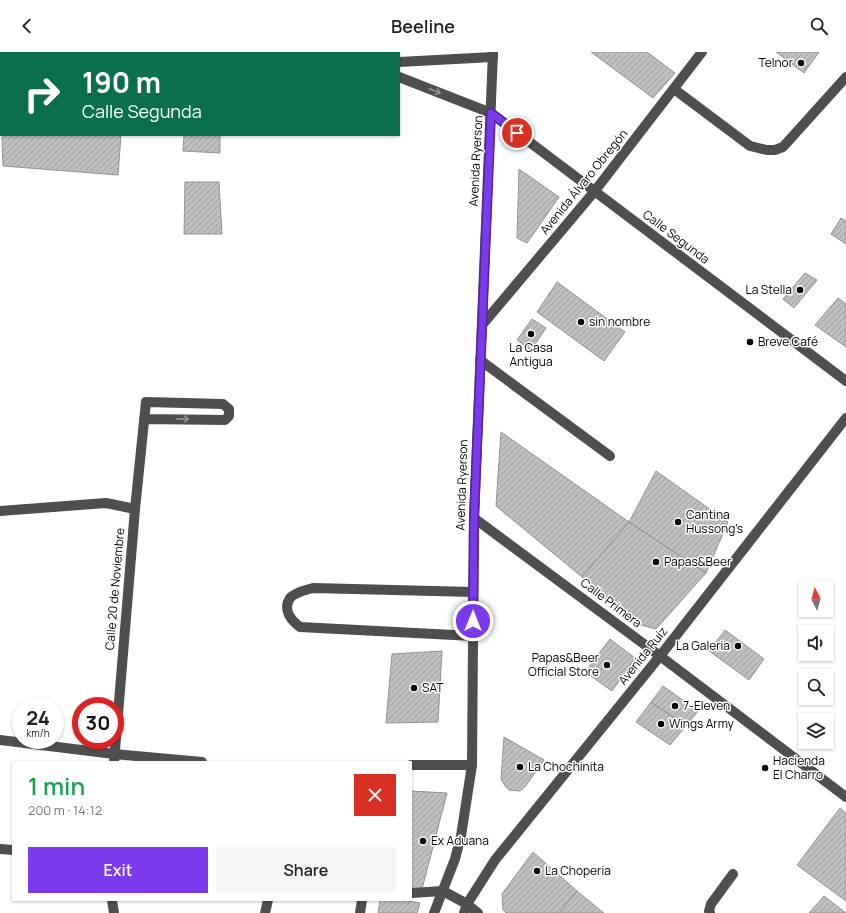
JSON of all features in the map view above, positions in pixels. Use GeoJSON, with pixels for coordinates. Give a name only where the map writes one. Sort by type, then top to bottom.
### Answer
{"type":"FeatureCollection","features":[{"type":"Feature","properties":{"kind":"street","name":"Avenida Álvaro Obregón"},"geometry":{"type":"LineString","coordinates":[[482,325],[594,192],[702,52]]}},
{"type":"Feature","properties":{"kind":"street"},"geometry":{"type":"LineString","coordinates":[[400,62],[493,55]]}},
{"type":"Feature","properties":{"kind":"street","name":"Avenida Ryerson"},"geometry":{"type":"LineString","coordinates":[[434,913],[455,859],[461,836],[472,765],[474,518],[493,55]]}},
{"type":"Feature","properties":{"kind":"street","name":"Calle Segunda"},"geometry":{"type":"LineString","coordinates":[[400,77],[491,113],[846,381]]}},
{"type":"Feature","properties":{"kind":"street"},"geometry":{"type":"LineString","coordinates":[[674,89],[750,146],[767,150],[775,150],[783,147],[846,77]]}},
{"type":"Feature","properties":{"kind":"street"},"geometry":{"type":"LineString","coordinates":[[480,360],[610,456]]}},
{"type":"Feature","properties":{"kind":"street","name":"Calle 20 de Noviembre"},"geometry":{"type":"LineString","coordinates":[[114,758],[134,509],[144,419],[146,402],[223,404],[229,409],[229,416],[225,420],[144,419]]}},
{"type":"Feature","properties":{"kind":"street","name":"Avenida Ruíz"},"geometry":{"type":"LineString","coordinates":[[465,909],[495,860],[660,656],[846,418]]}},
{"type":"Feature","properties":{"kind":"street"},"geometry":{"type":"LineString","coordinates":[[0,511],[106,503],[134,509]]}},
{"type":"Feature","properties":{"kind":"street","name":"Calle Primera"},"geometry":{"type":"LineString","coordinates":[[474,518],[846,797]]}},
{"type":"Feature","properties":{"kind":"street"},"geometry":{"type":"LineString","coordinates":[[473,592],[313,588],[298,592],[290,598],[288,606],[288,614],[292,621],[300,627],[473,636]]}},
{"type":"Feature","properties":{"kind":"street"},"geometry":{"type":"LineString","coordinates":[[0,740],[114,758],[180,761]]}},
{"type":"Feature","properties":{"kind":"street"},"geometry":{"type":"LineString","coordinates":[[412,765],[472,765]]}},
{"type":"Feature","properties":{"kind":"street"},"geometry":{"type":"LineString","coordinates":[[0,849],[12,850]]}},
{"type":"Feature","properties":{"kind":"street"},"geometry":{"type":"LineString","coordinates":[[710,913],[710,904],[733,874]]}},
{"type":"Feature","properties":{"kind":"street"},"geometry":{"type":"LineString","coordinates":[[412,893],[442,891],[465,909],[478,913]]}},
{"type":"Feature","properties":{"kind":"street"},"geometry":{"type":"LineString","coordinates":[[112,901],[114,913]]}},
{"type":"Feature","properties":{"kind":"street"},"geometry":{"type":"LineString","coordinates":[[265,913],[268,901]]}},
{"type":"Feature","properties":{"kind":"street"},"geometry":{"type":"LineString","coordinates":[[360,913],[362,901]]}},
{"type":"Feature","properties":{"kind":"building"},"geometry":{"type":"Polygon","coordinates":[[[591,52],[647,52],[675,73],[653,98],[591,52]]]}},
{"type":"Feature","properties":{"kind":"building","name":"Telnor"},"geometry":{"type":"Polygon","coordinates":[[[776,52],[819,52],[804,73],[776,52]]]}},
{"type":"Feature","properties":{"kind":"building"},"geometry":{"type":"Polygon","coordinates":[[[3,136],[121,136],[118,175],[3,166],[2,138],[3,136]]]}},
{"type":"Feature","properties":{"kind":"building"},"geometry":{"type":"Polygon","coordinates":[[[184,136],[220,136],[220,153],[183,151],[184,136]]]}},
{"type":"Feature","properties":{"kind":"building"},"geometry":{"type":"Polygon","coordinates":[[[519,169],[559,197],[527,243],[517,238],[519,169]]]}},
{"type":"Feature","properties":{"kind":"building"},"geometry":{"type":"Polygon","coordinates":[[[185,182],[219,182],[222,234],[184,234],[185,182]]]}},
{"type":"Feature","properties":{"kind":"building"},"geometry":{"type":"Polygon","coordinates":[[[841,218],[846,221],[846,244],[831,234],[841,218]]]}},
{"type":"Feature","properties":{"kind":"building","name":"La Stella"},"geometry":{"type":"Polygon","coordinates":[[[805,273],[817,280],[794,308],[783,299],[805,273]]]}},
{"type":"Feature","properties":{"kind":"building","name":"sin nombre"},"geometry":{"type":"Polygon","coordinates":[[[557,282],[625,332],[604,361],[537,312],[557,282]]]}},
{"type":"Feature","properties":{"kind":"building"},"geometry":{"type":"Polygon","coordinates":[[[838,298],[846,304],[846,347],[815,325],[838,298]]]}},
{"type":"Feature","properties":{"kind":"building","name":"La Casa Antigua"},"geometry":{"type":"Polygon","coordinates":[[[532,319],[546,328],[531,350],[517,340],[532,319]]]}},
{"type":"Feature","properties":{"kind":"building"},"geometry":{"type":"Polygon","coordinates":[[[501,432],[629,522],[582,577],[496,506],[501,432]]]}},
{"type":"Feature","properties":{"kind":"building","name":"Cantina Hussong's"},"geometry":{"type":"Polygon","coordinates":[[[656,471],[728,522],[706,573],[629,522],[656,471]]]}},
{"type":"Feature","properties":{"kind":"building"},"geometry":{"type":"Polygon","coordinates":[[[629,522],[706,573],[656,629],[633,623],[582,577],[629,522]]]}},
{"type":"Feature","properties":{"kind":"building"},"geometry":{"type":"Polygon","coordinates":[[[725,630],[764,659],[749,680],[709,651],[725,630]]]}},
{"type":"Feature","properties":{"kind":"building"},"geometry":{"type":"Polygon","coordinates":[[[610,639],[635,658],[612,691],[585,672],[610,639]]]}},
{"type":"Feature","properties":{"kind":"building","name":"SAT"},"geometry":{"type":"Polygon","coordinates":[[[442,651],[438,722],[386,723],[392,654],[442,651]]]}},
{"type":"Feature","properties":{"kind":"building","name":"7-Eleven"},"geometry":{"type":"Polygon","coordinates":[[[663,686],[698,711],[686,726],[651,702],[663,686]]]}},
{"type":"Feature","properties":{"kind":"building","name":"Wings Army"},"geometry":{"type":"Polygon","coordinates":[[[651,702],[686,726],[670,745],[636,722],[651,702]]]}},
{"type":"Feature","properties":{"kind":"building","name":"La Chochinita"},"geometry":{"type":"Polygon","coordinates":[[[504,737],[544,760],[525,787],[520,791],[509,790],[501,779],[504,737]]]}},
{"type":"Feature","properties":{"kind":"building","name":"Ex Aduana"},"geometry":{"type":"Polygon","coordinates":[[[412,791],[447,793],[421,893],[412,889],[412,791]]]}},
{"type":"Feature","properties":{"kind":"building"},"geometry":{"type":"Polygon","coordinates":[[[840,808],[846,813],[846,901],[797,865],[840,808]]]}},
{"type":"Feature","properties":{"kind":"building","name":"La Choperia"},"geometry":{"type":"Polygon","coordinates":[[[533,852],[577,891],[559,913],[506,913],[503,910],[502,894],[533,852]]]}},
{"type":"Feature","properties":{"kind":"building"},"geometry":{"type":"Polygon","coordinates":[[[577,891],[604,913],[559,913],[577,891]]]}},
{"type":"Feature","properties":{"kind":"building"},"geometry":{"type":"Polygon","coordinates":[[[824,896],[846,913],[809,913],[824,896]]]}},
{"type":"Feature","properties":{"kind":"building"},"geometry":{"type":"Polygon","coordinates":[[[380,901],[409,901],[420,903],[417,913],[378,913],[380,901]]]}},
{"type":"Feature","properties":{"kind":"place","name":"Telnor"},"geometry":{"type":"Point","coordinates":[801,63]}},
{"type":"Feature","properties":{"kind":"place","name":"La Stella"},"geometry":{"type":"Point","coordinates":[800,290]}},
{"type":"Feature","properties":{"kind":"place","name":"sin nombre"},"geometry":{"type":"Point","coordinates":[581,322]}},
{"type":"Feature","properties":{"kind":"place","name":"La Casa Antigua"},"geometry":{"type":"Point","coordinates":[531,334]}},
{"type":"Feature","properties":{"kind":"place","name":"Breve Café"},"geometry":{"type":"Point","coordinates":[750,342]}},
{"type":"Feature","properties":{"kind":"place","name":"Cantina Hussong's"},"geometry":{"type":"Point","coordinates":[678,522]}},
{"type":"Feature","properties":{"kind":"place","name":"Papas&Beer"},"geometry":{"type":"Point","coordinates":[656,562]}},
{"type":"Feature","properties":{"kind":"place","name":"La Galeria"},"geometry":{"type":"Point","coordinates":[738,646]}},
{"type":"Feature","properties":{"kind":"place","name":"Papas&Beer Official Store"},"geometry":{"type":"Point","coordinates":[607,665]}},
{"type":"Feature","properties":{"kind":"place","name":"SAT"},"geometry":{"type":"Point","coordinates":[414,688]}},
{"type":"Feature","properties":{"kind":"place","name":"7-Eleven"},"geometry":{"type":"Point","coordinates":[675,706]}},
{"type":"Feature","properties":{"kind":"place","name":"Wings Army"},"geometry":{"type":"Point","coordinates":[661,724]}},
{"type":"Feature","properties":{"kind":"place","name":"La Chochinita"},"geometry":{"type":"Point","coordinates":[520,767]}},
{"type":"Feature","properties":{"kind":"place","name":"Hacienda El Charro"},"geometry":{"type":"Point","coordinates":[765,768]}},
{"type":"Feature","properties":{"kind":"place","name":"Ex Aduana"},"geometry":{"type":"Point","coordinates":[423,841]}},
{"type":"Feature","properties":{"kind":"place","name":"La Choperia"},"geometry":{"type":"Point","coordinates":[537,871]}},
{"type":"Feature","properties":{"kind":"route"},"geometry":{"type":"LineString","coordinates":[[473,621],[474,518],[491,113],[517,133]]}}]}
